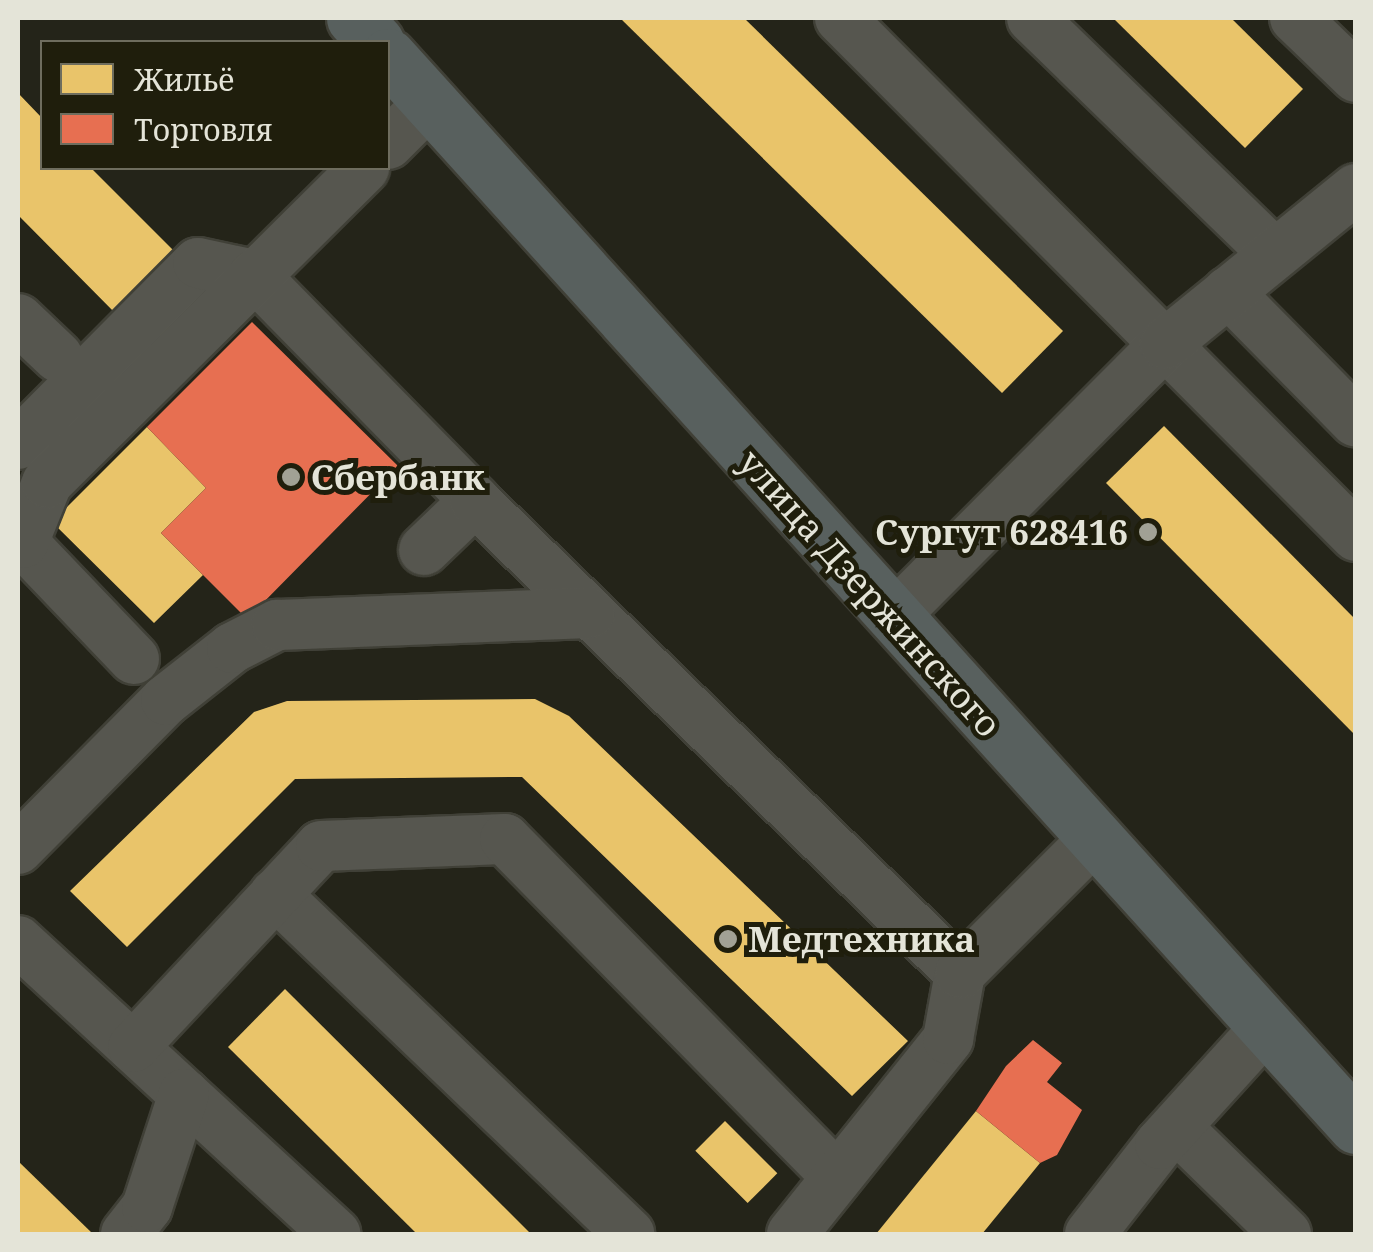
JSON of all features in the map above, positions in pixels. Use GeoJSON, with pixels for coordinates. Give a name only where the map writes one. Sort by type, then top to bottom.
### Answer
{"type":"FeatureCollection","features":[{"type":"Feature","properties":{"kind":"main road"},"geometry":{"type":"LineString","coordinates":[[354,18],[374,40]]}},
{"type":"Feature","properties":{"kind":"main road","name":"улица Дзержинского"},"geometry":{"type":"LineString","coordinates":[[390,58],[1092,842],[1356,1126]]}},
{"type":"Feature","properties":{"kind":"lane"},"geometry":{"type":"LineString","coordinates":[[840,18],[1356,536]]}},
{"type":"Feature","properties":{"kind":"lane"},"geometry":{"type":"LineString","coordinates":[[1032,18],[1274,253]]}},
{"type":"Feature","properties":{"kind":"lane"},"geometry":{"type":"LineString","coordinates":[[1295,18],[1356,78]]}},
{"type":"Feature","properties":{"kind":"lane"},"geometry":{"type":"LineString","coordinates":[[390,142],[429,103]]}},
{"type":"Feature","properties":{"kind":"lane"},"geometry":{"type":"LineString","coordinates":[[134,659],[23,543],[48,483],[362,170]]}},
{"type":"Feature","properties":{"kind":"lane"},"geometry":{"type":"LineString","coordinates":[[893,617],[1165,344],[1356,189]]}},
{"type":"Feature","properties":{"kind":"lane"},"geometry":{"type":"LineString","coordinates":[[18,444],[198,263],[254,275],[474,501],[960,973]]}},
{"type":"Feature","properties":{"kind":"lane"},"geometry":{"type":"LineString","coordinates":[[1228,292],[1356,422]]}},
{"type":"Feature","properties":{"kind":"lane"},"geometry":{"type":"LineString","coordinates":[[18,320],[58,356]]}},
{"type":"Feature","properties":{"kind":"lane"},"geometry":{"type":"LineString","coordinates":[[424,550],[474,501]]}},
{"type":"Feature","properties":{"kind":"lane"},"geometry":{"type":"LineString","coordinates":[[18,849],[166,700],[232,648],[278,626],[590,613]]}},
{"type":"Feature","properties":{"kind":"lane"},"geometry":{"type":"LineString","coordinates":[[133,1047],[321,846],[506,838],[837,1177]]}},
{"type":"Feature","properties":{"kind":"lane"},"geometry":{"type":"LineString","coordinates":[[792,1234],[948,1039],[960,973],[1092,842]]}},
{"type":"Feature","properties":{"kind":"lane"},"geometry":{"type":"LineString","coordinates":[[275,894],[629,1234]]}},
{"type":"Feature","properties":{"kind":"lane"},"geometry":{"type":"LineString","coordinates":[[18,941],[336,1234]]}},
{"type":"Feature","properties":{"kind":"lane"},"geometry":{"type":"LineString","coordinates":[[1090,1234],[1176,1128],[1266,1027]]}},
{"type":"Feature","properties":{"kind":"lane"},"geometry":{"type":"LineString","coordinates":[[126,1234],[148,1207],[184,1094]]}},
{"type":"Feature","properties":{"kind":"lane"},"geometry":{"type":"LineString","coordinates":[[1176,1128],[1286,1234]]}},
{"type":"Feature","properties":{"kind":"building: Жильё"},"geometry":{"type":"Polygon","coordinates":[[[620,18],[744,18],[1063,331],[1002,393],[620,18]]]}},
{"type":"Feature","properties":{"kind":"building: Жильё"},"geometry":{"type":"Polygon","coordinates":[[[1113,18],[1231,18],[1303,89],[1245,148],[1113,18]]]}},
{"type":"Feature","properties":{"kind":"building: Жильё"},"geometry":{"type":"Polygon","coordinates":[[[18,93],[40,116],[40,170],[93,170],[180,257],[120,318],[18,215],[18,93]]]}},
{"type":"Feature","properties":{"kind":"building: Жильё"},"geometry":{"type":"Polygon","coordinates":[[[1164,426],[1356,620],[1356,736],[1106,483],[1164,426]]]}},
{"type":"Feature","properties":{"kind":"building: Жильё"},"geometry":{"type":"Polygon","coordinates":[[[147,427],[206,488],[161,533],[203,575],[154,623],[52,522],[147,427]]]}},
{"type":"Feature","properties":{"kind":"building: Жильё"},"geometry":{"type":"Polygon","coordinates":[[[535,699],[569,716],[908,1041],[852,1096],[522,777],[295,779],[127,947],[70,891],[254,712],[287,701],[535,699]]]}},
{"type":"Feature","properties":{"kind":"building: Жильё"},"geometry":{"type":"Polygon","coordinates":[[[285,989],[531,1234],[417,1234],[228,1047],[285,989]]]}},
{"type":"Feature","properties":{"kind":"building: Жильё"},"geometry":{"type":"Polygon","coordinates":[[[976,1111],[1040,1163],[982,1234],[876,1234],[976,1111]]]}},
{"type":"Feature","properties":{"kind":"building: Жильё"},"geometry":{"type":"Polygon","coordinates":[[[725,1121],[777,1173],[748,1203],[695,1151],[725,1121]]]}},
{"type":"Feature","properties":{"kind":"building: Жильё"},"geometry":{"type":"Polygon","coordinates":[[[18,1161],[93,1234],[18,1234],[18,1161]]]}},
{"type":"Feature","properties":{"kind":"building: Торговля","name":"Сбербанк"},"geometry":{"type":"Polygon","coordinates":[[[252,322],[398,466],[247,619],[161,533],[206,488],[147,427],[252,322]]]}},
{"type":"Feature","properties":{"kind":"building: Торговля"},"geometry":{"type":"Polygon","coordinates":[[[1033,1040],[1062,1063],[1047,1082],[1082,1110],[1057,1155],[1040,1163],[976,1111],[1006,1066],[1033,1040]]]}},
{"type":"Feature","properties":{"kind":"place","name":"Сбербанк"},"geometry":{"type":"Point","coordinates":[291,477]}},
{"type":"Feature","properties":{"kind":"place","name":"Сургут 628416"},"geometry":{"type":"Point","coordinates":[1148,532]}},
{"type":"Feature","properties":{"kind":"place","name":"Медтехника"},"geometry":{"type":"Point","coordinates":[728,939]}}]}
